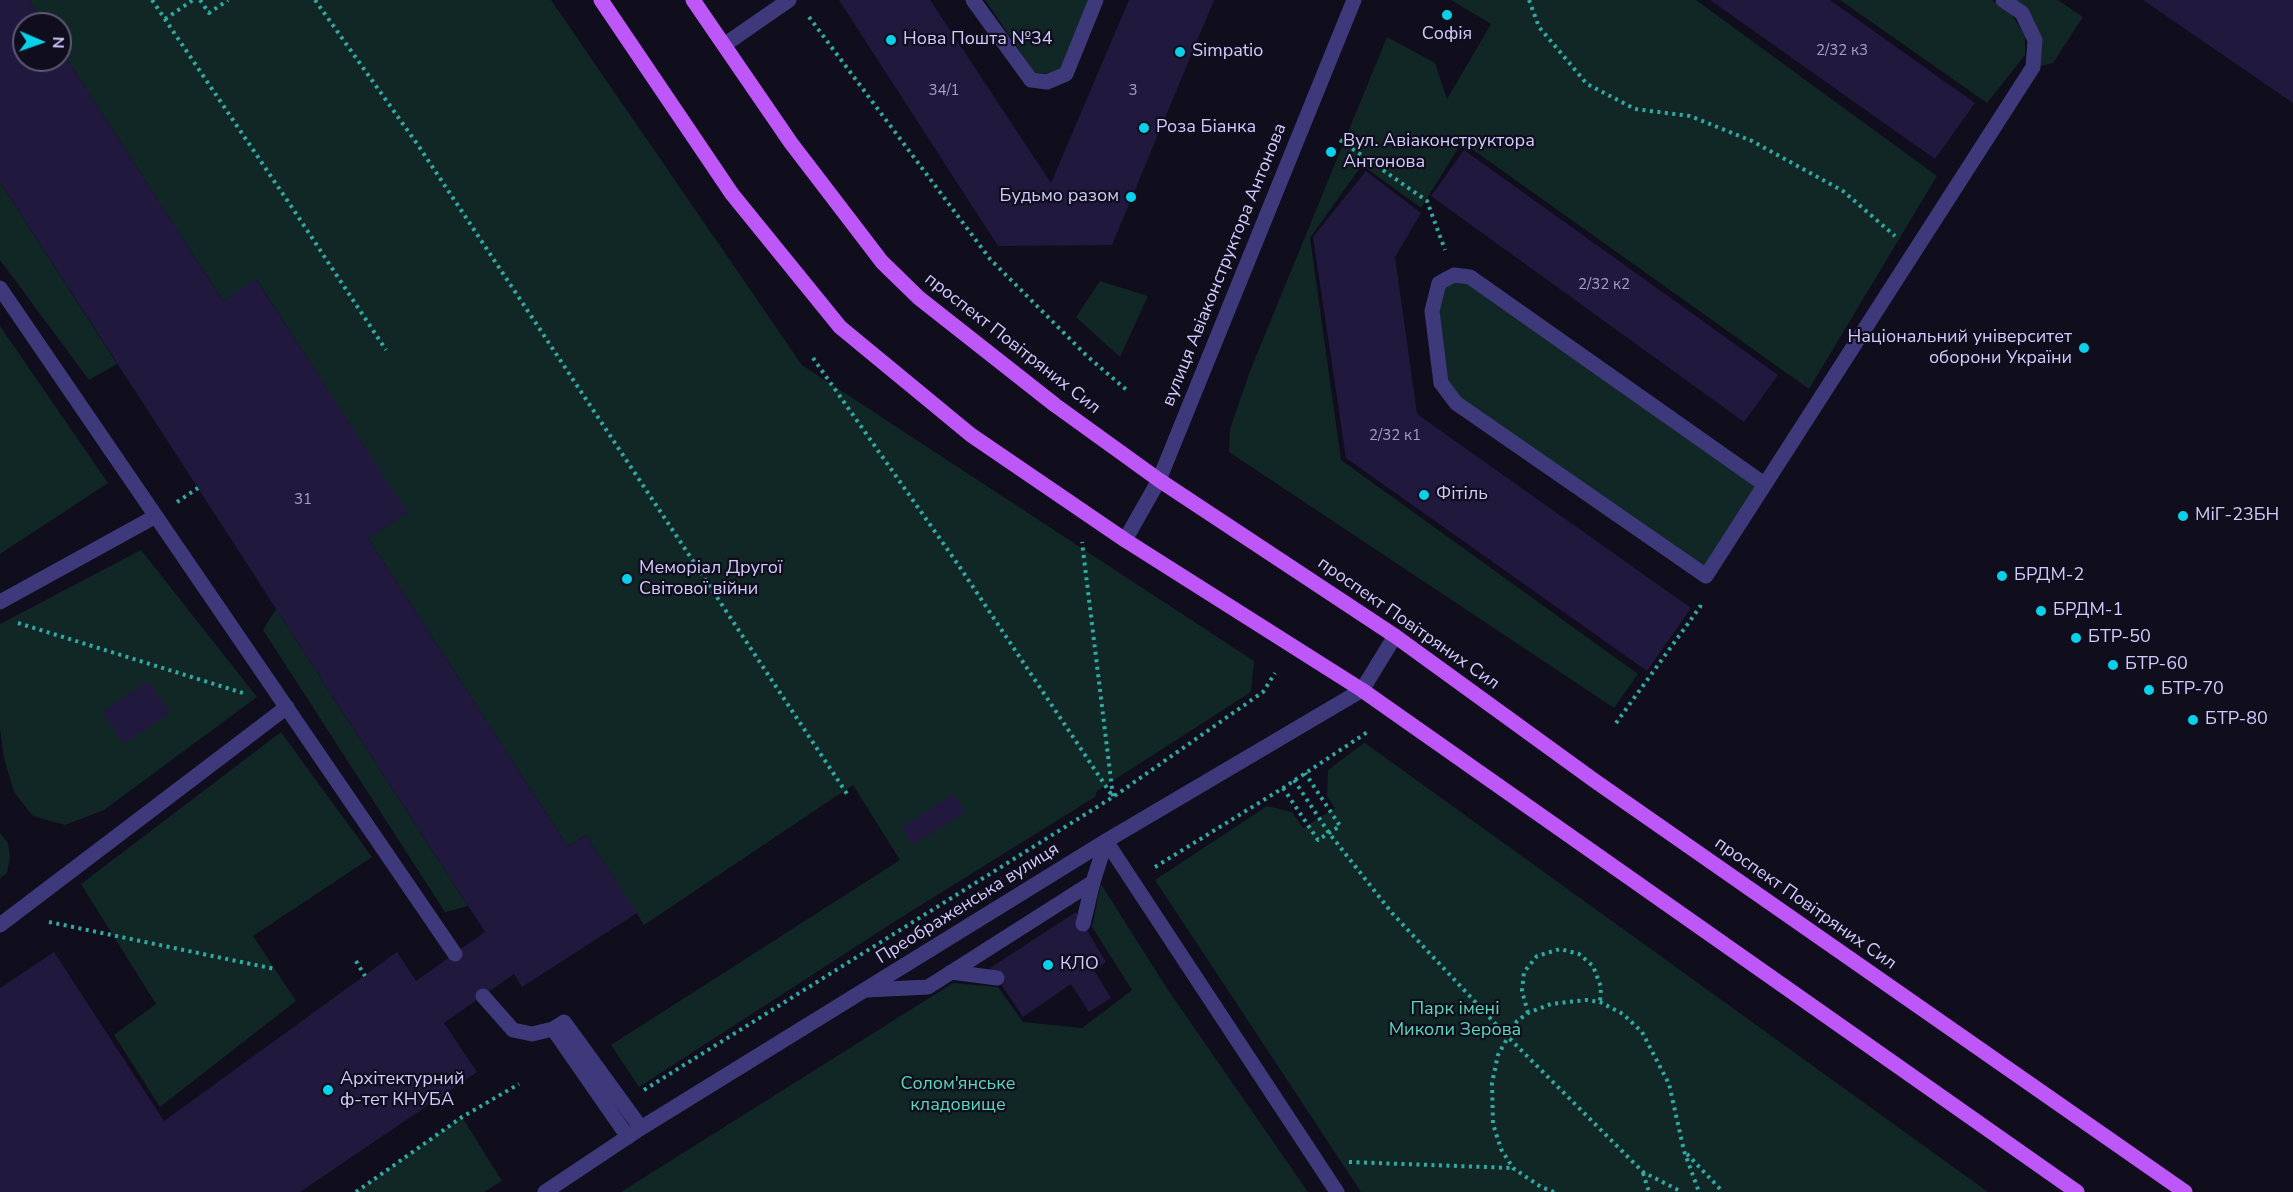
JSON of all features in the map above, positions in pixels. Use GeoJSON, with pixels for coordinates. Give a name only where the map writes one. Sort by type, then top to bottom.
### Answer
{"type":"FeatureCollection","features":[{"type":"Feature","properties":{"kind":"main road"},"geometry":{"type":"LineString","coordinates":[[601,0],[732,194],[840,327],[971,435],[1125,540],[1362,690],[2077,1192]]}},
{"type":"Feature","properties":{"kind":"main road","name":"проспект Повітряних Сил"},"geometry":{"type":"LineString","coordinates":[[693,0],[791,143],[882,262],[919,298],[1055,405],[1159,480],[1395,636],[1605,788],[2185,1192]]}},
{"type":"Feature","properties":{"kind":"street"},"geometry":{"type":"LineString","coordinates":[[724,45],[789,0]]}},
{"type":"Feature","properties":{"kind":"street"},"geometry":{"type":"LineString","coordinates":[[973,0],[1031,80],[1047,82],[1066,74],[1096,0]]}},
{"type":"Feature","properties":{"kind":"street","name":"вулиця Авіаконструктора Антонова"},"geometry":{"type":"LineString","coordinates":[[1125,540],[1159,480],[1354,0]]}},
{"type":"Feature","properties":{"kind":"street"},"geometry":{"type":"LineString","coordinates":[[1764,484],[1470,277],[1454,275],[1439,283],[1431,311],[1441,383],[1455,403],[1706,576],[2032,68],[2035,40],[2022,13],[2003,0]]}},
{"type":"Feature","properties":{"kind":"street"},"geometry":{"type":"LineString","coordinates":[[0,288],[455,954]]}},
{"type":"Feature","properties":{"kind":"street"},"geometry":{"type":"LineString","coordinates":[[0,602],[156,516]]}},
{"type":"Feature","properties":{"kind":"street","name":"Преображенська вулиця"},"geometry":{"type":"LineString","coordinates":[[545,1192],[641,1128],[1106,841],[1362,690],[1395,636]]}},
{"type":"Feature","properties":{"kind":"street"},"geometry":{"type":"LineString","coordinates":[[0,926],[287,707]]}},
{"type":"Feature","properties":{"kind":"street"},"geometry":{"type":"LineString","coordinates":[[1106,841],[1337,1192]]}},
{"type":"Feature","properties":{"kind":"street"},"geometry":{"type":"LineString","coordinates":[[1083,924],[1106,841]]}},
{"type":"Feature","properties":{"kind":"street"},"geometry":{"type":"LineString","coordinates":[[867,990],[928,987],[1093,882]]}},
{"type":"Feature","properties":{"kind":"street"},"geometry":{"type":"LineString","coordinates":[[951,972],[997,978]]}},
{"type":"Feature","properties":{"kind":"street"},"geometry":{"type":"LineString","coordinates":[[483,996],[513,1030],[532,1034],[553,1029],[564,1022],[641,1128]]}},
{"type":"Feature","properties":{"kind":"street"},"geometry":{"type":"LineString","coordinates":[[553,1029],[628,1137]]}},
{"type":"Feature","properties":{"kind":"path"},"geometry":{"type":"LineString","coordinates":[[152,0],[386,351]]}},
{"type":"Feature","properties":{"kind":"path"},"geometry":{"type":"LineString","coordinates":[[165,19],[192,0]]}},
{"type":"Feature","properties":{"kind":"path"},"geometry":{"type":"LineString","coordinates":[[200,0],[209,13],[228,0]]}},
{"type":"Feature","properties":{"kind":"path"},"geometry":{"type":"LineString","coordinates":[[315,0],[426,158],[849,797]]}},
{"type":"Feature","properties":{"kind":"path"},"geometry":{"type":"LineString","coordinates":[[1529,0],[1539,27],[1587,84],[1635,109],[1690,116],[1752,141],[1843,191],[1914,253]]}},
{"type":"Feature","properties":{"kind":"path"},"geometry":{"type":"LineString","coordinates":[[803,9],[990,259],[1087,356],[1129,392]]}},
{"type":"Feature","properties":{"kind":"path"},"geometry":{"type":"LineString","coordinates":[[1340,140],[1427,201],[1454,275]]}},
{"type":"Feature","properties":{"kind":"path"},"geometry":{"type":"LineString","coordinates":[[813,358],[957,563],[1113,797]]}},
{"type":"Feature","properties":{"kind":"path"},"geometry":{"type":"LineString","coordinates":[[1082,538],[1113,797]]}},
{"type":"Feature","properties":{"kind":"path"},"geometry":{"type":"LineString","coordinates":[[1616,723],[1700,607],[1706,576]]}},
{"type":"Feature","properties":{"kind":"path"},"geometry":{"type":"LineString","coordinates":[[11,621],[287,707]]}},
{"type":"Feature","properties":{"kind":"path"},"geometry":{"type":"LineString","coordinates":[[623,1103],[1113,797],[1263,692],[1275,673]]}},
{"type":"Feature","properties":{"kind":"path"},"geometry":{"type":"LineString","coordinates":[[1131,882],[1283,788],[1369,731]]}},
{"type":"Feature","properties":{"kind":"path"},"geometry":{"type":"LineString","coordinates":[[1283,788],[1318,840],[1340,826],[1305,773]]}},
{"type":"Feature","properties":{"kind":"path"},"geometry":{"type":"LineString","coordinates":[[1294,780],[1329,833],[1392,914],[1507,1036],[1643,1172],[1682,1192]]}},
{"type":"Feature","properties":{"kind":"path"},"geometry":{"type":"LineString","coordinates":[[15,914],[275,969]]}},
{"type":"Feature","properties":{"kind":"path"},"geometry":{"type":"LineString","coordinates":[[1528,1013],[1522,992],[1524,972],[1537,956],[1560,949],[1579,954],[1593,966],[1601,987],[1600,1002]]}},
{"type":"Feature","properties":{"kind":"path"},"geometry":{"type":"LineString","coordinates":[[356,962],[365,976]]}},
{"type":"Feature","properties":{"kind":"path"},"geometry":{"type":"LineString","coordinates":[[1554,1192],[1541,1187],[1513,1168],[1501,1149],[1493,1124],[1492,1083],[1498,1055],[1517,1021],[1528,1013],[1551,1004],[1586,1000],[1600,1002],[1623,1014],[1642,1032],[1669,1084],[1684,1151],[1699,1192]]}},
{"type":"Feature","properties":{"kind":"path"},"geometry":{"type":"LineString","coordinates":[[356,1192],[462,1117],[519,1084]]}},
{"type":"Feature","properties":{"kind":"path"},"geometry":{"type":"LineString","coordinates":[[1684,1151],[1723,1192]]}},
{"type":"Feature","properties":{"kind":"path"},"geometry":{"type":"LineString","coordinates":[[1316,1161],[1513,1168]]}},
{"type":"Feature","properties":{"kind":"path"},"geometry":{"type":"LineString","coordinates":[[1643,1172],[1649,1192]]}},
{"type":"Feature","properties":{"kind":"green space"},"geometry":{"type":"Polygon","coordinates":[[[29,0],[551,0],[802,365],[1254,661],[1251,692],[1097,791],[1095,797],[897,920],[639,1087],[611,1045],[900,860],[853,785],[644,925],[586,835],[568,847],[368,538],[407,513],[257,280],[223,301],[72,67],[72,12],[37,12],[29,0]]]}},
{"type":"Feature","properties":{"kind":"green space"},"geometry":{"type":"Polygon","coordinates":[[[985,0],[1089,0],[1061,68],[1047,74],[1035,73],[985,0]]]}},
{"type":"Feature","properties":{"kind":"green space"},"geometry":{"type":"Polygon","coordinates":[[[1451,0],[1696,0],[1937,176],[1809,389],[1462,142],[1421,208],[1362,165],[1310,238],[1341,460],[1638,674],[1614,708],[1229,452],[1230,429],[1250,371],[1387,37],[1435,63],[1447,99],[1491,24],[1451,0]]]}},
{"type":"Feature","properties":{"kind":"green space"},"geometry":{"type":"Polygon","coordinates":[[[1840,0],[1992,0],[2011,14],[2025,35],[2025,55],[1987,103],[1840,0]]]}},
{"type":"Feature","properties":{"kind":"green space"},"geometry":{"type":"Polygon","coordinates":[[[2008,0],[2058,0],[2083,17],[2053,63],[2035,67],[2037,39],[2008,0]]]}},
{"type":"Feature","properties":{"kind":"green space"},"geometry":{"type":"Polygon","coordinates":[[[0,182],[117,364],[89,380],[0,260],[0,182]]]}},
{"type":"Feature","properties":{"kind":"green space"},"geometry":{"type":"Polygon","coordinates":[[[1455,280],[1470,282],[1758,486],[1705,569],[1460,401],[1447,384],[1437,313],[1442,288],[1455,280]]]}},
{"type":"Feature","properties":{"kind":"green space"},"geometry":{"type":"Polygon","coordinates":[[[1100,281],[1148,296],[1120,357],[1076,317],[1100,281]]]}},
{"type":"Feature","properties":{"kind":"green space"},"geometry":{"type":"Polygon","coordinates":[[[0,326],[108,483],[0,554],[0,326]]]}},
{"type":"Feature","properties":{"kind":"green space"},"geometry":{"type":"Polygon","coordinates":[[[141,550],[257,697],[104,810],[65,825],[33,816],[14,792],[4,759],[0,728],[0,624],[141,550]]]}},
{"type":"Feature","properties":{"kind":"green space"},"geometry":{"type":"Polygon","coordinates":[[[276,609],[468,906],[445,912],[263,630],[276,609]]]}},
{"type":"Feature","properties":{"kind":"green space"},"geometry":{"type":"Polygon","coordinates":[[[281,732],[372,857],[253,936],[296,1001],[160,1107],[114,1035],[156,1004],[81,884],[281,732]]]}},
{"type":"Feature","properties":{"kind":"green space","name":"Парк імені Миколи Зерова"},"geometry":{"type":"Polygon","coordinates":[[[1364,743],[1988,1192],[1361,1192],[1155,880],[1267,806],[1292,812],[1303,828],[1335,808],[1327,796],[1328,770],[1364,743]]]}},
{"type":"Feature","properties":{"kind":"green space"},"geometry":{"type":"Polygon","coordinates":[[[0,833],[8,843],[10,857],[7,873],[0,878],[0,833]]]}},
{"type":"Feature","properties":{"kind":"green space","name":"Солом'янське кладовище"},"geometry":{"type":"Polygon","coordinates":[[[1101,884],[1168,990],[1308,1192],[621,1192],[953,983],[998,987],[1023,1022],[1082,1028],[1132,990],[1092,927],[1101,884]]]}},
{"type":"Feature","properties":{"kind":"green space"},"geometry":{"type":"Polygon","coordinates":[[[462,1117],[502,1181],[484,1192],[356,1192],[462,1117]]]}},
{"type":"Feature","properties":{"kind":"building"},"geometry":{"type":"Polygon","coordinates":[[[0,0],[29,0],[37,12],[12,12],[12,72],[72,72],[72,67],[223,301],[256,279],[408,513],[368,538],[568,847],[586,835],[637,913],[522,987],[514,974],[444,1023],[477,1072],[300,1192],[0,1192],[0,988],[54,952],[164,1121],[397,952],[416,981],[485,932],[0,182],[0,0]]]}},
{"type":"Feature","properties":{"kind":"building"},"geometry":{"type":"Polygon","coordinates":[[[839,0],[930,0],[1051,183],[1129,0],[1214,0],[1112,245],[998,246],[839,0]]]}},
{"type":"Feature","properties":{"kind":"building"},"geometry":{"type":"Polygon","coordinates":[[[1710,0],[1830,0],[1975,103],[1935,159],[1710,0]]]}},
{"type":"Feature","properties":{"kind":"building"},"geometry":{"type":"Polygon","coordinates":[[[2143,0],[2293,0],[2293,103],[2143,0]]]}},
{"type":"Feature","properties":{"kind":"building"},"geometry":{"type":"Polygon","coordinates":[[[1464,150],[1778,375],[1744,422],[1431,196],[1464,150]]]}},
{"type":"Feature","properties":{"kind":"building"},"geometry":{"type":"Polygon","coordinates":[[[1366,171],[1421,213],[1395,257],[1417,414],[1691,608],[1647,671],[1346,458],[1313,237],[1366,171]]]}},
{"type":"Feature","properties":{"kind":"building"},"geometry":{"type":"Polygon","coordinates":[[[148,681],[170,713],[124,744],[102,712],[148,681]]]}},
{"type":"Feature","properties":{"kind":"building"},"geometry":{"type":"Polygon","coordinates":[[[954,794],[965,812],[913,845],[901,827],[954,794]]]}},
{"type":"Feature","properties":{"kind":"building","name":"КЛО"},"geometry":{"type":"Polygon","coordinates":[[[1076,912],[1106,962],[1094,970],[1111,998],[1089,1012],[1071,984],[1023,1017],[990,968],[1076,912]]]}},
{"type":"Feature","properties":{"kind":"place","name":"Софія"},"geometry":{"type":"Point","coordinates":[1447,15]}},
{"type":"Feature","properties":{"kind":"place","name":"Нова Пошта №34"},"geometry":{"type":"Point","coordinates":[891,40]}},
{"type":"Feature","properties":{"kind":"place","name":"Simpatio"},"geometry":{"type":"Point","coordinates":[1180,52]}},
{"type":"Feature","properties":{"kind":"place","name":"Роза Біанка"},"geometry":{"type":"Point","coordinates":[1144,128]}},
{"type":"Feature","properties":{"kind":"place","name":"Вул. Авіаконструктора Антонова"},"geometry":{"type":"Point","coordinates":[1331,152]}},
{"type":"Feature","properties":{"kind":"place","name":"Будьмо разом"},"geometry":{"type":"Point","coordinates":[1131,197]}},
{"type":"Feature","properties":{"kind":"place","name":"Національний університет оборони України"},"geometry":{"type":"Point","coordinates":[2084,348]}},
{"type":"Feature","properties":{"kind":"place","name":"Фітіль"},"geometry":{"type":"Point","coordinates":[1424,495]}},
{"type":"Feature","properties":{"kind":"place","name":"МіГ-23БН"},"geometry":{"type":"Point","coordinates":[2183,516]}},
{"type":"Feature","properties":{"kind":"place","name":"БРДМ-2"},"geometry":{"type":"Point","coordinates":[2002,576]}},
{"type":"Feature","properties":{"kind":"place","name":"Меморіал Другої Світової війни"},"geometry":{"type":"Point","coordinates":[627,579]}},
{"type":"Feature","properties":{"kind":"place","name":"БРДМ-1"},"geometry":{"type":"Point","coordinates":[2041,611]}},
{"type":"Feature","properties":{"kind":"place","name":"БТР-50"},"geometry":{"type":"Point","coordinates":[2076,638]}},
{"type":"Feature","properties":{"kind":"place","name":"БТР-60"},"geometry":{"type":"Point","coordinates":[2113,665]}},
{"type":"Feature","properties":{"kind":"place","name":"БТР-70"},"geometry":{"type":"Point","coordinates":[2149,690]}},
{"type":"Feature","properties":{"kind":"place","name":"БТР-80"},"geometry":{"type":"Point","coordinates":[2193,720]}},
{"type":"Feature","properties":{"kind":"place","name":"КЛО"},"geometry":{"type":"Point","coordinates":[1048,965]}},
{"type":"Feature","properties":{"kind":"place","name":"Архітектурний ф-тет КНУБА"},"geometry":{"type":"Point","coordinates":[328,1090]}}]}
